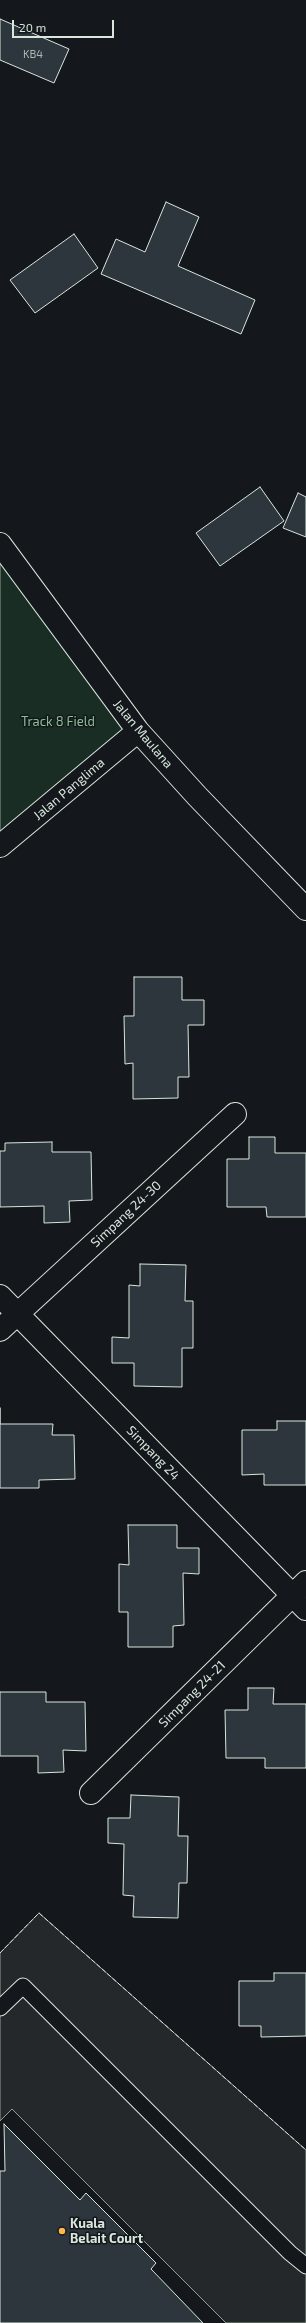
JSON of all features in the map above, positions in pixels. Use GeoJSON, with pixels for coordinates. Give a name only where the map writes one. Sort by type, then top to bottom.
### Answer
{"type":"FeatureCollection","features":[{"type":"Feature","properties":{"kind":"street","name":"Jalan Maulana"},"geometry":{"type":"LineString","coordinates":[[0,544],[138,731],[197,796],[306,909]]}},
{"type":"Feature","properties":{"kind":"street","name":"Jalan Panglima"},"geometry":{"type":"LineString","coordinates":[[0,846],[138,731]]}},
{"type":"Feature","properties":{"kind":"street","name":"Simpang 24-30"},"geometry":{"type":"LineString","coordinates":[[0,1330],[234,1114]]}},
{"type":"Feature","properties":{"kind":"street","name":"Simpang 24"},"geometry":{"type":"LineString","coordinates":[[0,1296],[301,1595]]}},
{"type":"Feature","properties":{"kind":"street","name":"Simpang 24-21"},"geometry":{"type":"LineString","coordinates":[[91,1793],[301,1595]]}},
{"type":"Feature","properties":{"kind":"lane"},"geometry":{"type":"LineString","coordinates":[[0,2008],[23,1986],[290,2253],[306,2266]]}},
{"type":"Feature","properties":{"kind":"green space","name":"Track 8 Field"},"geometry":{"type":"Polygon","coordinates":[[[0,542],[138,731],[0,846],[0,542]]]}},
{"type":"Feature","properties":{"kind":"shaded area"},"geometry":{"type":"Polygon","coordinates":[[[39,1913],[306,2150],[306,2323],[226,2323],[12,2109],[0,2121],[0,1953],[39,1913]]]}},
{"type":"Feature","properties":{"kind":"building"},"geometry":{"type":"Polygon","coordinates":[[[0,19],[69,49],[54,83],[0,60],[0,19]]]}},
{"type":"Feature","properties":{"kind":"building"},"geometry":{"type":"Polygon","coordinates":[[[166,202],[199,217],[178,266],[255,300],[241,334],[101,274],[116,239],[145,252],[166,202]]]}},
{"type":"Feature","properties":{"kind":"building"},"geometry":{"type":"Polygon","coordinates":[[[74,234],[98,268],[35,313],[10,280],[74,234]]]}},
{"type":"Feature","properties":{"kind":"building"},"geometry":{"type":"Polygon","coordinates":[[[260,487],[284,521],[220,566],[196,533],[260,487]]]}},
{"type":"Feature","properties":{"kind":"building"},"geometry":{"type":"Polygon","coordinates":[[[298,493],[306,497],[306,537],[283,528],[298,493]]]}},
{"type":"Feature","properties":{"kind":"building"},"geometry":{"type":"Polygon","coordinates":[[[134,977],[182,977],[182,1000],[204,1000],[204,1025],[188,1025],[189,1077],[178,1077],[178,1098],[133,1099],[133,1063],[125,1064],[124,1016],[134,1016],[134,977]]]}},
{"type":"Feature","properties":{"kind":"building"},"geometry":{"type":"Polygon","coordinates":[[[249,1137],[275,1137],[275,1153],[306,1153],[306,1217],[267,1217],[266,1207],[227,1207],[227,1159],[249,1159],[249,1137]]]}},
{"type":"Feature","properties":{"kind":"building"},"geometry":{"type":"Polygon","coordinates":[[[52,1142],[52,1152],[91,1152],[92,1200],[69,1201],[70,1222],[44,1223],[44,1206],[0,1207],[0,1151],[5,1151],[5,1143],[52,1142]]]}},
{"type":"Feature","properties":{"kind":"building"},"geometry":{"type":"Polygon","coordinates":[[[140,1264],[186,1265],[185,1301],[193,1301],[193,1348],[182,1348],[182,1387],[134,1386],[134,1363],[112,1363],[112,1337],[129,1338],[129,1285],[140,1286],[140,1264]]]}},
{"type":"Feature","properties":{"kind":"building"},"geometry":{"type":"Polygon","coordinates":[[[277,1421],[306,1421],[306,1485],[264,1485],[264,1474],[242,1475],[242,1430],[277,1430],[277,1421]]]}},
{"type":"Feature","properties":{"kind":"building"},"geometry":{"type":"Polygon","coordinates":[[[0,1424],[53,1424],[52,1435],[74,1435],[75,1479],[39,1480],[39,1488],[0,1488],[0,1424]]]}},
{"type":"Feature","properties":{"kind":"building"},"geometry":{"type":"Polygon","coordinates":[[[128,1525],[177,1525],[177,1548],[199,1548],[199,1574],[183,1573],[184,1625],[173,1626],[173,1647],[128,1647],[128,1612],[119,1612],[119,1564],[129,1565],[128,1525]]]}},
{"type":"Feature","properties":{"kind":"building"},"geometry":{"type":"Polygon","coordinates":[[[248,1688],[274,1688],[273,1704],[306,1704],[306,1768],[265,1768],[265,1758],[226,1758],[225,1710],[248,1710],[248,1688]]]}},
{"type":"Feature","properties":{"kind":"building"},"geometry":{"type":"Polygon","coordinates":[[[0,1692],[46,1692],[46,1702],[85,1702],[86,1751],[63,1750],[64,1772],[38,1773],[38,1756],[0,1756],[0,1692]]]}},
{"type":"Feature","properties":{"kind":"building"},"geometry":{"type":"Polygon","coordinates":[[[131,1795],[179,1797],[178,1836],[188,1836],[187,1883],[179,1883],[178,1918],[133,1917],[134,1896],[123,1895],[124,1844],[108,1843],[108,1818],[130,1818],[131,1795]]]}},
{"type":"Feature","properties":{"kind":"building"},"geometry":{"type":"Polygon","coordinates":[[[274,1973],[306,1973],[306,2036],[261,2037],[261,2026],[239,2026],[239,1981],[274,1981],[274,1973]]]}},
{"type":"Feature","properties":{"kind":"building","name":"Kuala Belait Court"},"geometry":{"type":"Polygon","coordinates":[[[4,2124],[80,2200],[86,2193],[156,2263],[151,2269],[203,2323],[0,2323],[0,2171],[5,2171],[4,2124]]]}},
{"type":"Feature","properties":{"kind":"fence"},"geometry":{"type":"LineString","coordinates":[[0,1953],[39,1913],[306,2150]]}},
{"type":"Feature","properties":{"kind":"place","name":"Kuala Belait Court"},"geometry":{"type":"Point","coordinates":[62,2231]}}]}
